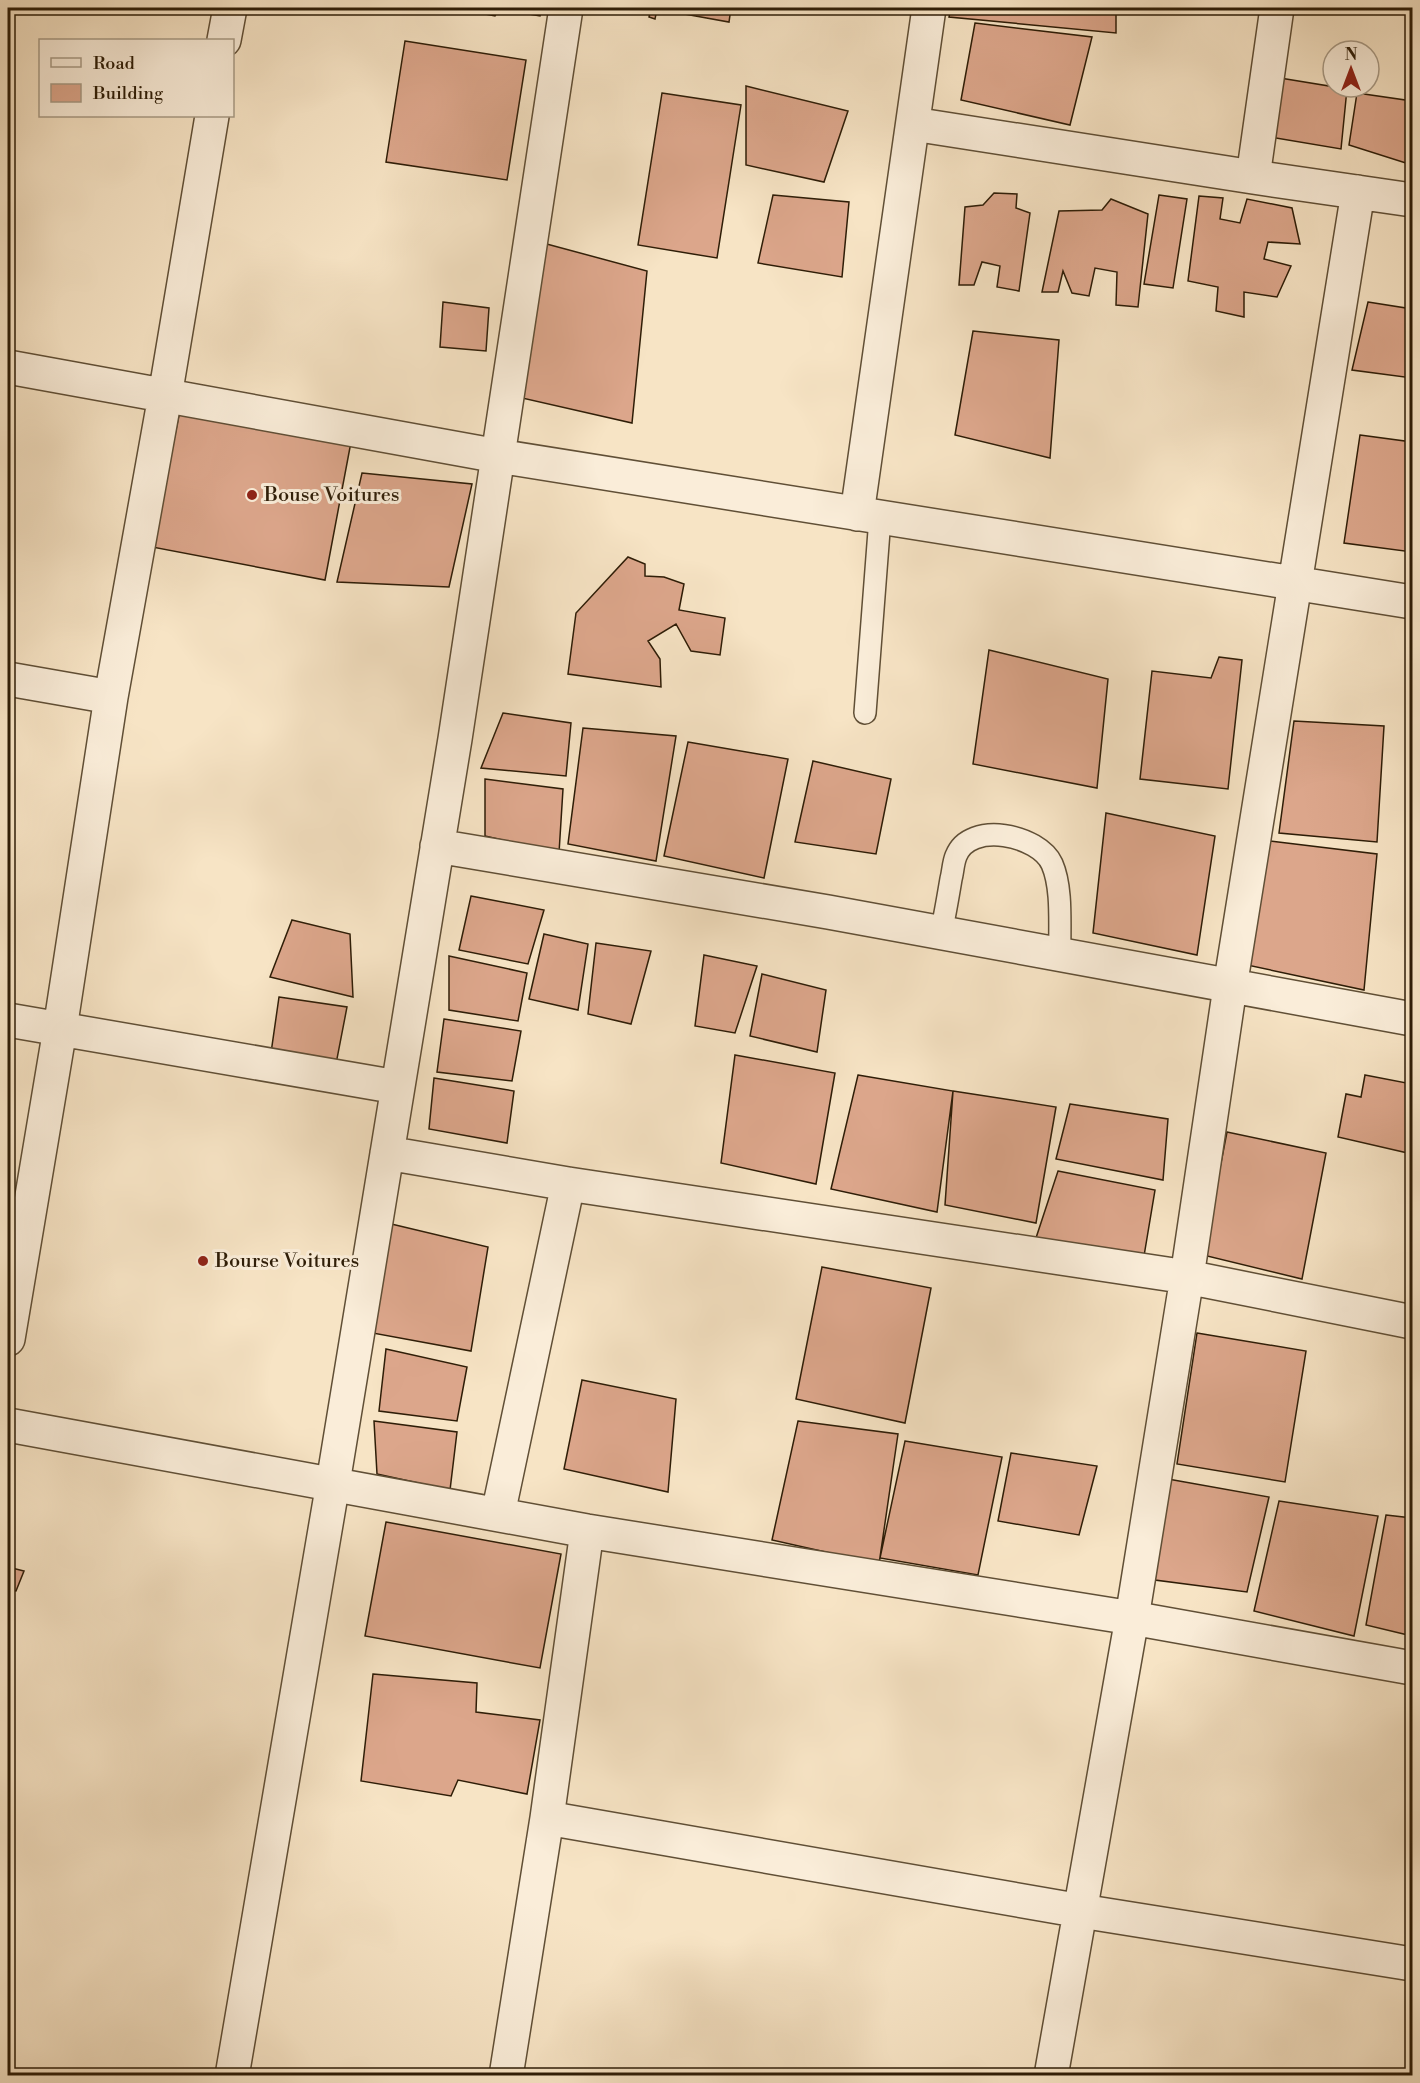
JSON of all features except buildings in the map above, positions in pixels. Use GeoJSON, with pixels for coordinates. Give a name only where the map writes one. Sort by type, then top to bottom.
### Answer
{"type":"FeatureCollection","features":[{"type":"Feature","properties":{"kind":"street"},"geometry":{"type":"LineString","coordinates":[[224,39],[230,8]]}},
{"type":"Feature","properties":{"kind":"street"},"geometry":{"type":"LineString","coordinates":[[232,2076],[333,1483],[437,846],[566,8]]}},
{"type":"Feature","properties":{"kind":"street"},"geometry":{"type":"LineString","coordinates":[[869,516],[913,124],[929,8]]}},
{"type":"Feature","properties":{"kind":"street"},"geometry":{"type":"LineString","coordinates":[[1253,177],[1277,8]]}},
{"type":"Feature","properties":{"kind":"street"},"geometry":{"type":"LineString","coordinates":[[8,1339],[60,1029],[111,697],[212,117]]}},
{"type":"Feature","properties":{"kind":"street"},"geometry":{"type":"LineString","coordinates":[[913,124],[1413,200]]}},
{"type":"Feature","properties":{"kind":"street"},"geometry":{"type":"LineString","coordinates":[[1051,2076],[1132,1618],[1187,1277],[1230,987],[1358,192]]}},
{"type":"Feature","properties":{"kind":"street"},"geometry":{"type":"LineString","coordinates":[[8,367],[498,456],[1413,602]]}},
{"type":"Feature","properties":{"kind":"street"},"geometry":{"type":"LineString","coordinates":[[8,679],[111,697]]}},
{"type":"Feature","properties":{"kind":"street"},"geometry":{"type":"LineString","coordinates":[[437,846],[816,910],[1413,1019]]}},
{"type":"Feature","properties":{"kind":"street"},"geometry":{"type":"LineString","coordinates":[[8,1020],[397,1087]]}},
{"type":"Feature","properties":{"kind":"street"},"geometry":{"type":"LineString","coordinates":[[387,1153],[568,1184],[1187,1277],[1413,1322]]}},
{"type":"Feature","properties":{"kind":"street"},"geometry":{"type":"LineString","coordinates":[[498,1514],[568,1184]]}},
{"type":"Feature","properties":{"kind":"street"},"geometry":{"type":"LineString","coordinates":[[8,1425],[587,1531],[1132,1618],[1413,1668]]}},
{"type":"Feature","properties":{"kind":"street"},"geometry":{"type":"LineString","coordinates":[[506,2076],[547,1818],[587,1531]]}},
{"type":"Feature","properties":{"kind":"street"},"geometry":{"type":"LineString","coordinates":[[547,1818],[1081,1911],[1413,1964]]}},
{"type":"Feature","properties":{"kind":"lane"},"geometry":{"type":"LineString","coordinates":[[865,713],[869,516]]}},
{"type":"Feature","properties":{"kind":"lane"},"geometry":{"type":"LineString","coordinates":[[941,933],[956,855],[969,841],[985,834],[1006,835],[1036,847],[1051,862],[1058,884],[1060,955]]}},
{"type":"Feature","properties":{"kind":"place","name":"Bouse Voitures"},"geometry":{"type":"Point","coordinates":[252,495]}},
{"type":"Feature","properties":{"kind":"place","name":"Bourse Voitures"},"geometry":{"type":"Point","coordinates":[203,1261]}}]}
